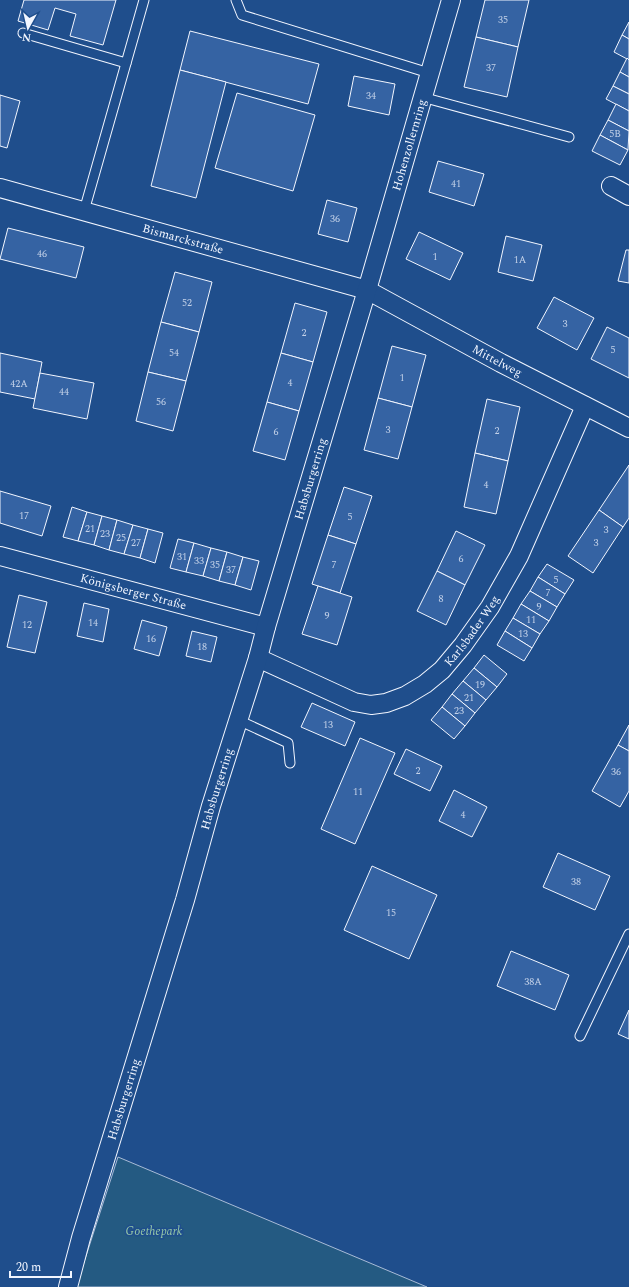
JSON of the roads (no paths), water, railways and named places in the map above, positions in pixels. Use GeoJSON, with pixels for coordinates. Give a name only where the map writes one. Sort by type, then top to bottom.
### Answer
{"type":"FeatureCollection","features":[{"type":"Feature","properties":{"kind":"street","name":"Hohenzollernring"},"geometry":{"type":"LineString","coordinates":[[367,290],[451,0]]}},
{"type":"Feature","properties":{"kind":"street"},"geometry":{"type":"LineString","coordinates":[[611,186],[629,196]]}},
{"type":"Feature","properties":{"kind":"street","name":"Bismarckstraße"},"geometry":{"type":"LineString","coordinates":[[0,188],[367,290]]}},
{"type":"Feature","properties":{"kind":"street","name":"Mittelweg"},"geometry":{"type":"LineString","coordinates":[[367,290],[629,428]]}},
{"type":"Feature","properties":{"kind":"street","name":"Habsburgerring"},"geometry":{"type":"LineString","coordinates":[[68,1287],[81,1238],[185,900],[211,806],[258,658],[367,290]]}},
{"type":"Feature","properties":{"kind":"street","name":"Karlsbader Weg"},"geometry":{"type":"LineString","coordinates":[[258,658],[354,702],[371,705],[393,701],[405,696],[425,684],[442,670],[463,645],[490,607],[519,556],[585,406]]}},
{"type":"Feature","properties":{"kind":"street","name":"Königsberger Straße"},"geometry":{"type":"LineString","coordinates":[[0,556],[266,627]]}},
{"type":"Feature","properties":{"kind":"lane"},"geometry":{"type":"LineString","coordinates":[[84,211],[144,0]]}},
{"type":"Feature","properties":{"kind":"lane"},"geometry":{"type":"LineString","coordinates":[[236,0],[242,14],[430,73]]}},
{"type":"Feature","properties":{"kind":"lane"},"geometry":{"type":"LineString","coordinates":[[23,33],[126,63]]}},
{"type":"Feature","properties":{"kind":"lane"},"geometry":{"type":"LineString","coordinates":[[422,97],[568,137]]}},
{"type":"Feature","properties":{"kind":"lane"},"geometry":{"type":"LineString","coordinates":[[238,720],[288,743],[290,763]]}},
{"type":"Feature","properties":{"kind":"lane"},"geometry":{"type":"LineString","coordinates":[[580,1036],[629,934]]}},
{"type":"Feature","properties":{"kind":"park label","name":"Goethepark"},"geometry":{"type":"Point","coordinates":[154,1231]}}]}
